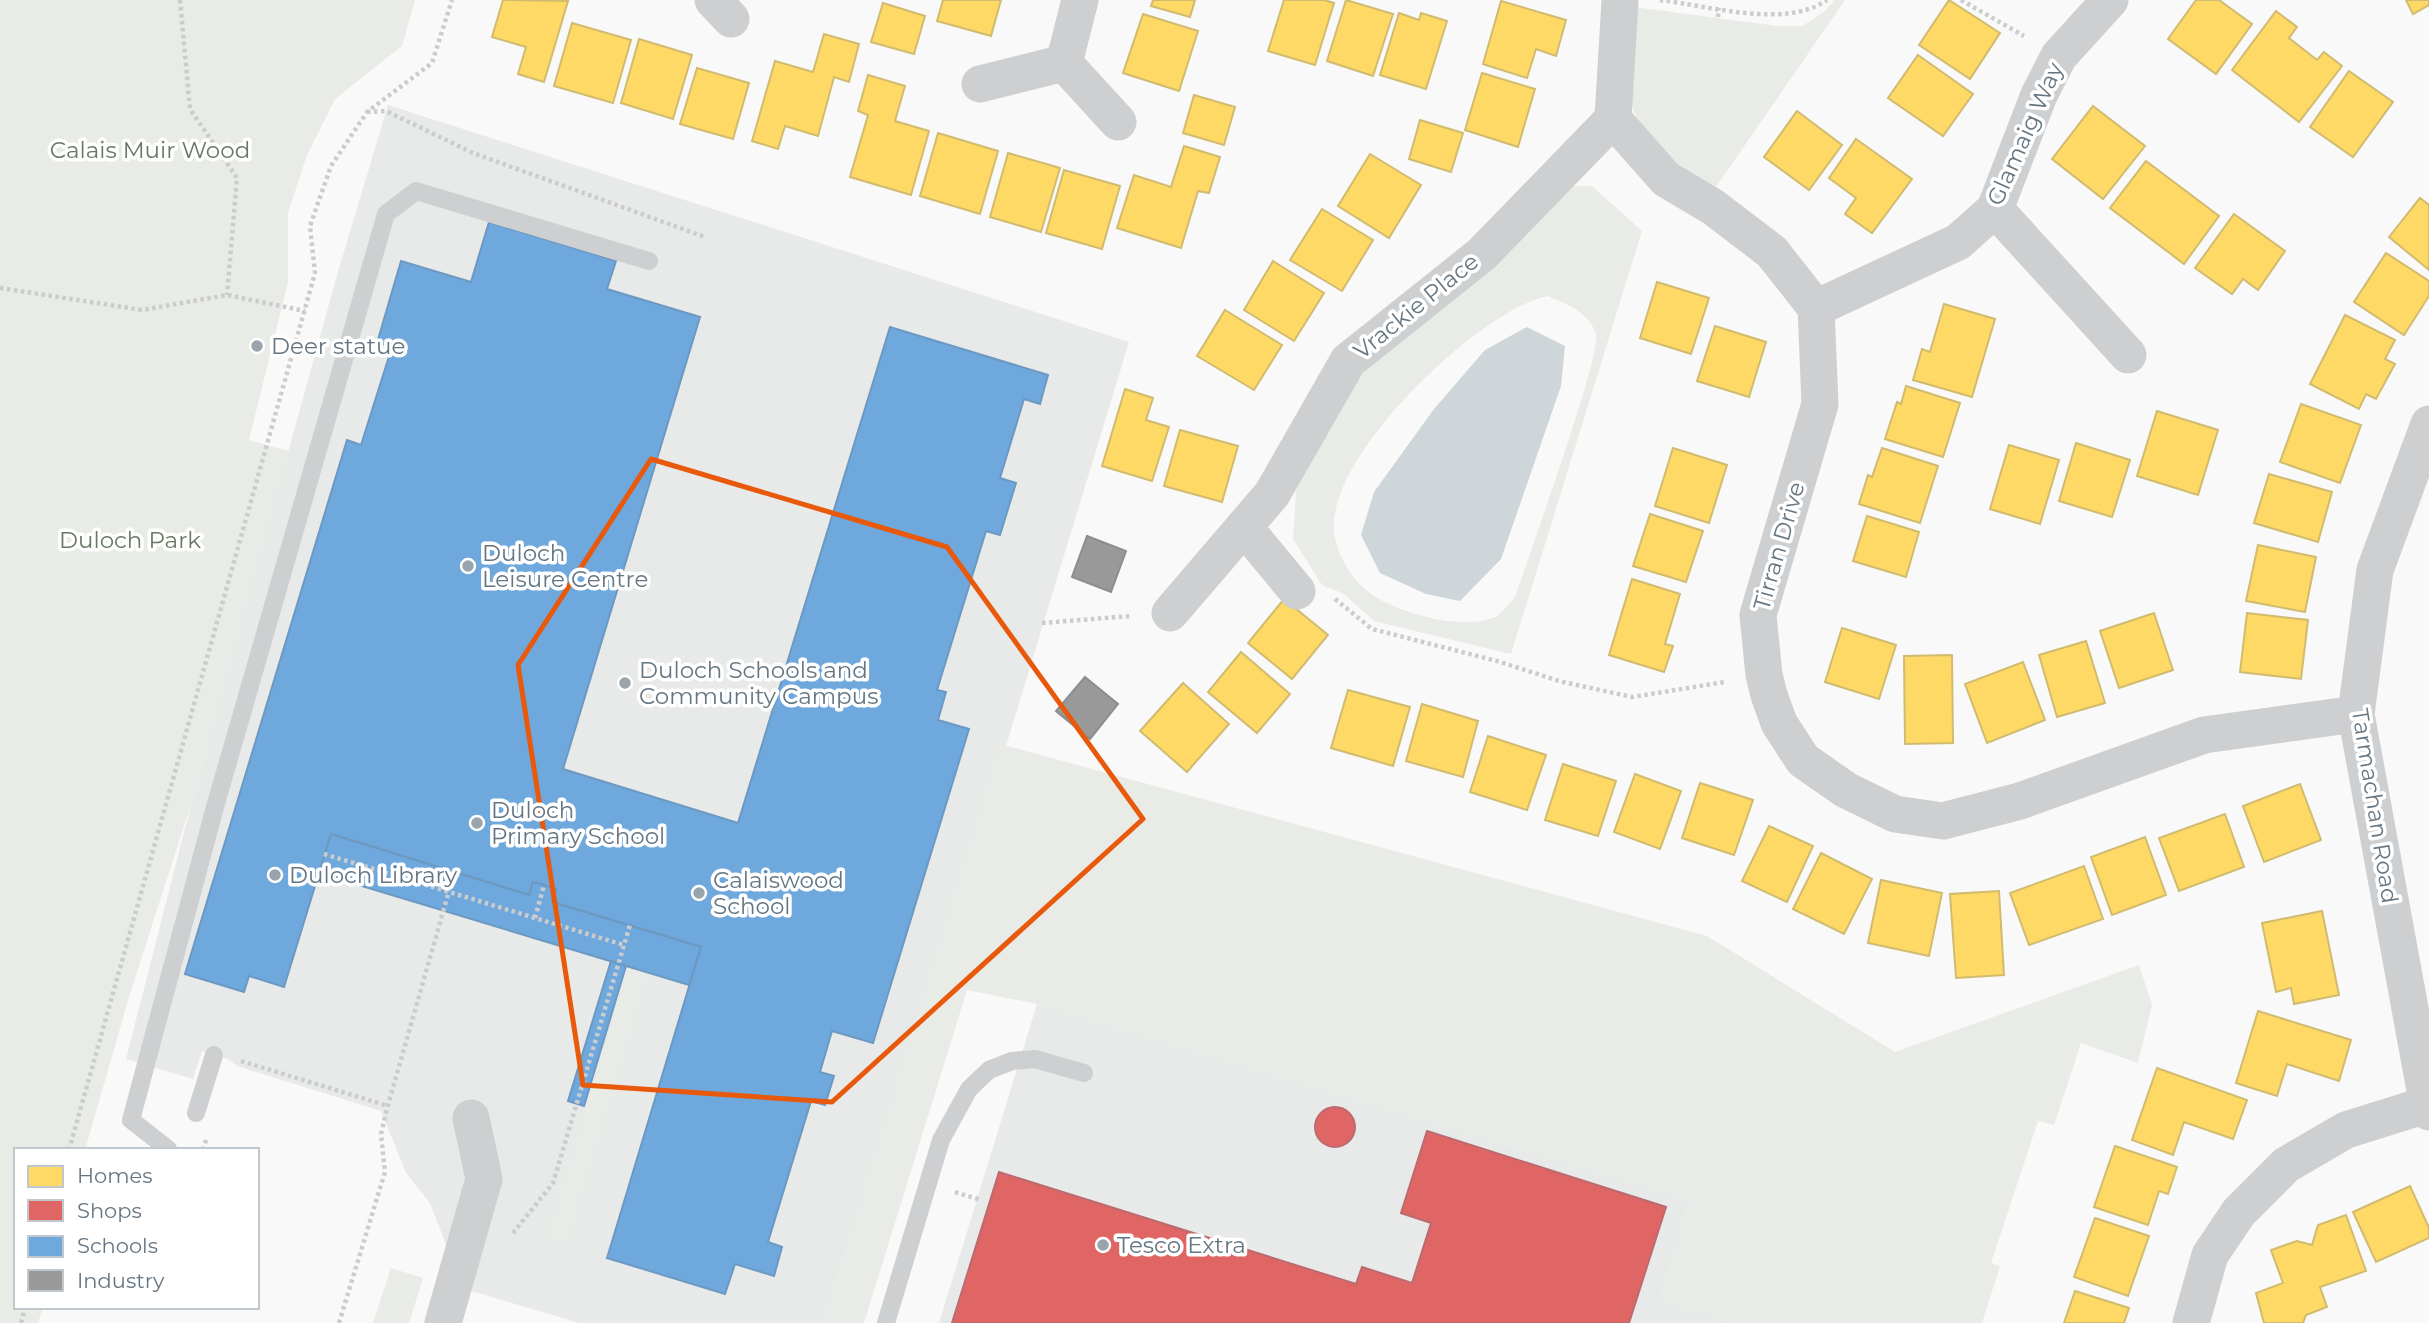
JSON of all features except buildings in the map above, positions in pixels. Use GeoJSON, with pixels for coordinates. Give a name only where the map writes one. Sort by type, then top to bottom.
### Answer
{"type":"FeatureCollection","features":[{"type":"Feature","properties":{"kind":"street"},"geometry":{"type":"LineString","coordinates":[[1064,63],[1080,0]]}},
{"type":"Feature","properties":{"kind":"street"},"geometry":{"type":"LineString","coordinates":[[1620,0],[1613,118],[1666,179],[1713,207],[1772,252],[1816,308]]}},
{"type":"Feature","properties":{"kind":"street","name":"Glamaig Way"},"geometry":{"type":"LineString","coordinates":[[1816,308],[1958,242],[1995,209],[2039,95],[2059,56],[2110,0]]}},
{"type":"Feature","properties":{"kind":"street"},"geometry":{"type":"LineString","coordinates":[[981,84],[1064,63]]}},
{"type":"Feature","properties":{"kind":"street"},"geometry":{"type":"LineString","coordinates":[[1064,63],[1118,122]]}},
{"type":"Feature","properties":{"kind":"street","name":"Vrackie Place"},"geometry":{"type":"LineString","coordinates":[[1170,614],[1272,494],[1348,361],[1482,254],[1613,118]]}},
{"type":"Feature","properties":{"kind":"street"},"geometry":{"type":"LineString","coordinates":[[1995,209],[2127,355]]}},
{"type":"Feature","properties":{"kind":"street","name":"Tirran Drive"},"geometry":{"type":"LineString","coordinates":[[1816,308],[1821,404],[1758,615],[1764,675],[1779,723],[1803,760],[1846,790],[1895,814],[1943,821],[2020,801],[2204,735],[2356,714]]}},
{"type":"Feature","properties":{"kind":"street","name":"Tarmachan Road"},"geometry":{"type":"LineString","coordinates":[[2428,1109],[2356,714],[2375,570],[2429,424]]}},
{"type":"Feature","properties":{"kind":"street"},"geometry":{"type":"LineString","coordinates":[[1244,527],[1297,591]]}},
{"type":"Feature","properties":{"kind":"street"},"geometry":{"type":"LineString","coordinates":[[2192,1323],[2210,1255],[2239,1213],[2286,1166],[2346,1129],[2428,1109]]}},
{"type":"Feature","properties":{"kind":"street"},"geometry":{"type":"LineString","coordinates":[[451,1321],[484,1179],[471,1118]]}},
{"type":"Feature","properties":{"kind":"lane"},"geometry":{"type":"LineString","coordinates":[[167,1148],[131,1120],[212,820],[386,214],[416,191],[649,261]]}},
{"type":"Feature","properties":{"kind":"lane"},"geometry":{"type":"LineString","coordinates":[[196,1112],[214,1055]]}},
{"type":"Feature","properties":{"kind":"lane"},"geometry":{"type":"LineString","coordinates":[[886,1323],[942,1140],[969,1089],[989,1070],[1012,1061],[1035,1059],[1084,1073]]}},
{"type":"Feature","properties":{"kind":"path"},"geometry":{"type":"LineString","coordinates":[[180,0],[190,109],[237,178],[227,295]]}},
{"type":"Feature","properties":{"kind":"path"},"geometry":{"type":"LineString","coordinates":[[70,1148],[315,273],[310,226],[314,208],[331,166],[367,112],[432,63],[452,0]]}},
{"type":"Feature","properties":{"kind":"path"},"geometry":{"type":"LineString","coordinates":[[1660,0],[1786,16],[1811,11],[1828,0]]}},
{"type":"Feature","properties":{"kind":"path"},"geometry":{"type":"LineString","coordinates":[[1961,0],[2059,56]]}},
{"type":"Feature","properties":{"kind":"path"},"geometry":{"type":"LineString","coordinates":[[1718,17],[1719,8]]}},
{"type":"Feature","properties":{"kind":"path"},"geometry":{"type":"LineString","coordinates":[[367,112],[386,111],[473,153],[705,237]]}},
{"type":"Feature","properties":{"kind":"path"},"geometry":{"type":"LineString","coordinates":[[0,288],[142,310],[227,295],[305,311]]}},
{"type":"Feature","properties":{"kind":"path"},"geometry":{"type":"LineString","coordinates":[[1297,591],[1336,599],[1372,629],[1497,661],[1559,681],[1632,697],[1764,675]]}},
{"type":"Feature","properties":{"kind":"path"},"geometry":{"type":"LineString","coordinates":[[1042,623],[1170,614]]}},
{"type":"Feature","properties":{"kind":"path"},"geometry":{"type":"LineString","coordinates":[[324,854],[624,944]]}},
{"type":"Feature","properties":{"kind":"path"},"geometry":{"type":"LineString","coordinates":[[535,918],[544,885]]}},
{"type":"Feature","properties":{"kind":"path"},"geometry":{"type":"LineString","coordinates":[[339,1323],[385,1172],[381,1134],[449,891]]}},
{"type":"Feature","properties":{"kind":"path"},"geometry":{"type":"LineString","coordinates":[[509,1237],[553,1183],[630,925]]}},
{"type":"Feature","properties":{"kind":"path"},"geometry":{"type":"LineString","coordinates":[[237,1059],[388,1106]]}},
{"type":"Feature","properties":{"kind":"path"},"geometry":{"type":"LineString","coordinates":[[204,1148],[210,1129]]}},
{"type":"Feature","properties":{"kind":"highlighted area"},"geometry":{"type":"Polygon","coordinates":[[[651,459],[947,547],[1143,819],[832,1102],[583,1085],[518,665],[651,459]]]}},
{"type":"Feature","properties":{"kind":"shaded area","name":"Duloch Schools and Community Campus"},"geometry":{"type":"Polygon","coordinates":[[[388,105],[1129,342],[1006,746],[1000,745],[824,1323],[579,1323],[438,1281],[447,1247],[430,1203],[406,1173],[381,1111],[237,1066],[228,1059],[202,1051],[193,1079],[126,1059],[192,801],[337,275],[388,105]]]}},
{"type":"Feature","properties":{"kind":"shaded area"},"geometry":{"type":"Polygon","coordinates":[[[1527,327],[1565,346],[1561,386],[1501,559],[1460,601],[1426,594],[1380,573],[1361,535],[1374,492],[1434,409],[1485,350],[1527,327]]]}},
{"type":"Feature","properties":{"kind":"shaded area"},"geometry":{"type":"Polygon","coordinates":[[[1037,1004],[1690,1200],[1660,1300],[1733,1323],[939,1323],[1037,1004]]]}},
{"type":"Feature","properties":{"kind":"green space"},"geometry":{"type":"Polygon","coordinates":[[[0,0],[415,0],[402,46],[335,99],[307,155],[288,213],[288,282],[249,440],[289,451],[192,801],[129,997],[86,1148],[14,1148],[14,1309],[42,1309],[38,1323],[0,1323],[0,0]]]}},
{"type":"Feature","properties":{"kind":"green space"},"geometry":{"type":"Polygon","coordinates":[[[1834,0],[1845,0],[1716,187],[1676,163],[1642,127],[1635,114],[1630,89],[1634,7],[1777,26],[1802,26],[1824,12],[1834,0]]]}},
{"type":"Feature","properties":{"kind":"green space"},"geometry":{"type":"Polygon","coordinates":[[[1560,186],[1592,186],[1642,231],[1511,654],[1374,621],[1344,594],[1322,585],[1293,539],[1297,478],[1361,370],[1560,186]],[[1548,296],[1519,307],[1448,356],[1413,390],[1381,427],[1355,464],[1339,499],[1335,539],[1342,558],[1359,583],[1386,603],[1434,619],[1469,622],[1497,616],[1515,597],[1576,417],[1595,350],[1596,334],[1588,320],[1577,310],[1548,296]]]}},
{"type":"Feature","properties":{"kind":"green space"},"geometry":{"type":"Polygon","coordinates":[[[1000,744],[1707,936],[1895,1052],[2139,965],[2152,1005],[2138,1063],[2081,1043],[2054,1125],[2038,1121],[1991,1263],[2000,1266],[1982,1323],[1733,1323],[1660,1300],[1690,1200],[1037,1004],[967,990],[864,1323],[824,1323],[1000,744]]]}},
{"type":"Feature","properties":{"kind":"green space"},"geometry":{"type":"Polygon","coordinates":[[[628,968],[649,975],[567,1246],[546,1240],[628,968]]]}},
{"type":"Feature","properties":{"kind":"green space"},"geometry":{"type":"Polygon","coordinates":[[[391,1268],[423,1278],[409,1323],[373,1323],[391,1268]]]}},
{"type":"Feature","properties":{"kind":"place","name":"Deer statue"},"geometry":{"type":"Point","coordinates":[257,346]}},
{"type":"Feature","properties":{"kind":"place","name":"Duloch Leisure Centre"},"geometry":{"type":"Point","coordinates":[468,566]}},
{"type":"Feature","properties":{"kind":"place","name":"Duloch Schools and Community Campus"},"geometry":{"type":"Point","coordinates":[625,683]}},
{"type":"Feature","properties":{"kind":"place","name":"Duloch Primary School"},"geometry":{"type":"Point","coordinates":[477,823]}},
{"type":"Feature","properties":{"kind":"place","name":"Duloch Library"},"geometry":{"type":"Point","coordinates":[275,875]}},
{"type":"Feature","properties":{"kind":"place","name":"Calaiswood School"},"geometry":{"type":"Point","coordinates":[699,893]}},
{"type":"Feature","properties":{"kind":"place","name":"Tesco Extra"},"geometry":{"type":"Point","coordinates":[1103,1245]}},
{"type":"Feature","properties":{"kind":"park label","name":"Calais Muir Wood"},"geometry":{"type":"Point","coordinates":[150,150]}},
{"type":"Feature","properties":{"kind":"park label","name":"Duloch Park"},"geometry":{"type":"Point","coordinates":[130,540]}}]}
